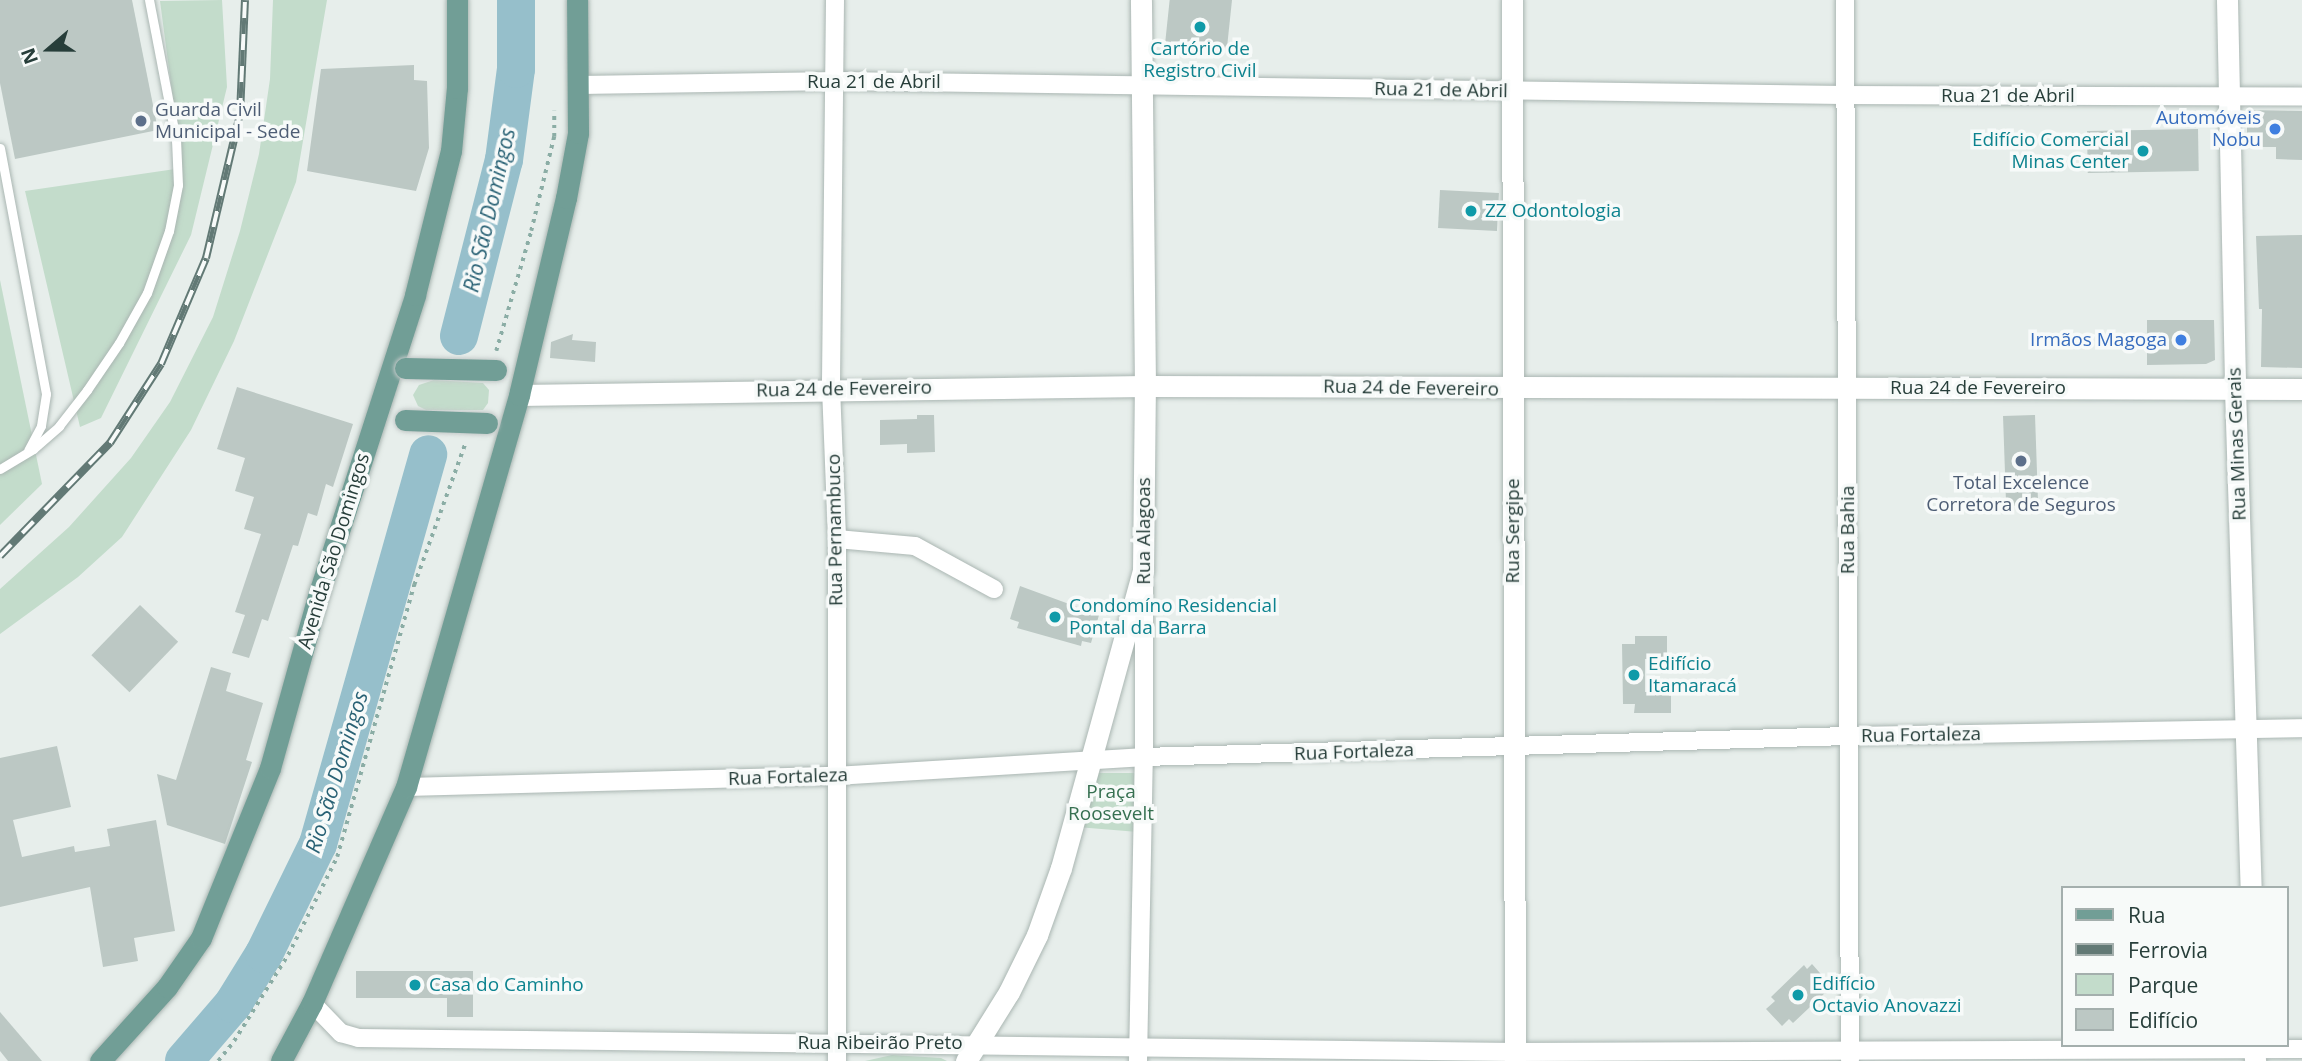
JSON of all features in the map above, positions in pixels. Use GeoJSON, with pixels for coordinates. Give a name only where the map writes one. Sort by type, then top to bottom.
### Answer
{"type":"FeatureCollection","features":[{"type":"Feature","properties":{"kind":"main road","name":"Avenida São Domingos"},"geometry":{"type":"LineString","coordinates":[[100,1061],[167,987],[201,938],[270,768],[319,593],[375,418],[399,367],[451,151],[457,88],[457,0]]}},
{"type":"Feature","properties":{"kind":"main road"},"geometry":{"type":"LineString","coordinates":[[281,1061],[312,1003],[406,787],[520,395],[566,198],[578,133],[580,85],[577,0]]}},
{"type":"Feature","properties":{"kind":"main road"},"geometry":{"type":"LineString","coordinates":[[399,367],[494,367],[524,373]]}},
{"type":"Feature","properties":{"kind":"main road"},"geometry":{"type":"LineString","coordinates":[[375,418],[478,428],[511,424]]}},
{"type":"Feature","properties":{"kind":"street","name":"Rua Pernambuco"},"geometry":{"type":"LineString","coordinates":[[835,0],[837,81],[831,388],[837,539],[837,1052]]}},
{"type":"Feature","properties":{"kind":"street","name":"Rua Alagoas"},"geometry":{"type":"LineString","coordinates":[[1138,1054],[1144,757],[1145,386],[1141,0]]}},
{"type":"Feature","properties":{"kind":"street","name":"Rua Sergipe"},"geometry":{"type":"LineString","coordinates":[[1512,0],[1515,1056]]}},
{"type":"Feature","properties":{"kind":"street","name":"Rua Bahia"},"geometry":{"type":"LineString","coordinates":[[1845,0],[1843,95],[1848,387],[1850,1055]]}},
{"type":"Feature","properties":{"kind":"street","name":"Rua Minas Gerais"},"geometry":{"type":"LineString","coordinates":[[2227,0],[2235,389],[2248,728],[2251,886]]}},
{"type":"Feature","properties":{"kind":"street","name":"Rua 21 de Abril"},"geometry":{"type":"LineString","coordinates":[[580,85],[837,81],[1843,95],[2302,97]]}},
{"type":"Feature","properties":{"kind":"street","name":"Rua 24 de Fevereiro"},"geometry":{"type":"LineString","coordinates":[[520,395],[831,388],[1145,386],[2302,389]]}},
{"type":"Feature","properties":{"kind":"street"},"geometry":{"type":"LineString","coordinates":[[837,539],[915,546],[994,589]]}},
{"type":"Feature","properties":{"kind":"street"},"geometry":{"type":"LineString","coordinates":[[971,1052],[1006,997],[1037,935],[1061,868],[1143,571]]}},
{"type":"Feature","properties":{"kind":"street","name":"Rua Fortaleza"},"geometry":{"type":"LineString","coordinates":[[406,787],[836,776],[1144,757],[1849,736],[2302,727]]}},
{"type":"Feature","properties":{"kind":"street","name":"Rua Ribeirão Preto"},"geometry":{"type":"LineString","coordinates":[[312,1003],[341,1033],[358,1038],[837,1052],[1515,1056],[2254,1052],[2302,1049]]}},
{"type":"Feature","properties":{"kind":"lane"},"geometry":{"type":"LineString","coordinates":[[0,469],[26,454],[59,426],[119,343],[147,293],[169,231],[178,185],[176,140],[149,0]]}},
{"type":"Feature","properties":{"kind":"lane"},"geometry":{"type":"LineString","coordinates":[[0,148],[46,394],[41,426],[26,454]]}},
{"type":"Feature","properties":{"kind":"path"},"geometry":{"type":"LineString","coordinates":[[494,367],[554,137],[555,103]]}},
{"type":"Feature","properties":{"kind":"path"},"geometry":{"type":"LineString","coordinates":[[218,1061],[234,1041],[288,955],[337,857],[414,585],[478,428]]}},
{"type":"Feature","properties":{"kind":"green space"},"geometry":{"type":"Polygon","coordinates":[[[222,0],[227,87],[191,235],[101,418],[80,427],[25,191],[182,168],[160,1],[222,0]]]}},
{"type":"Feature","properties":{"kind":"green space"},"geometry":{"type":"Polygon","coordinates":[[[273,0],[327,0],[296,182],[234,341],[191,430],[122,537],[78,577],[0,634],[0,589],[69,527],[131,458],[170,402],[213,317],[240,231],[259,154],[270,79],[273,0]]]}},
{"type":"Feature","properties":{"kind":"green space"},"geometry":{"type":"Polygon","coordinates":[[[0,280],[42,484],[0,525],[0,280]]]}},
{"type":"Feature","properties":{"kind":"green space"},"geometry":{"type":"Polygon","coordinates":[[[434,380],[483,383],[489,390],[488,403],[483,410],[426,410],[418,406],[413,395],[419,385],[434,380]]]}},
{"type":"Feature","properties":{"kind":"green space","name":"Praça Roosevelt"},"geometry":{"type":"Polygon","coordinates":[[[1091,773],[1139,773],[1138,832],[1077,827],[1091,773]]]}},
{"type":"Feature","properties":{"kind":"green space"},"geometry":{"type":"Polygon","coordinates":[[[892,1055],[941,1058],[947,1061],[865,1061],[892,1055]]]}},
{"type":"Feature","properties":{"kind":"building"},"geometry":{"type":"Polygon","coordinates":[[[0,0],[132,0],[158,130],[15,159],[0,83],[0,0]]]}},
{"type":"Feature","properties":{"kind":"building","name":"Cartório de Registro Civil"},"geometry":{"type":"Polygon","coordinates":[[[1170,0],[1232,0],[1227,51],[1165,44],[1170,0]]]}},
{"type":"Feature","properties":{"kind":"building"},"geometry":{"type":"Polygon","coordinates":[[[414,65],[414,80],[427,81],[429,148],[416,191],[307,171],[321,69],[414,65]]]}},
{"type":"Feature","properties":{"kind":"building","name":"Automóveis Nobu"},"geometry":{"type":"Polygon","coordinates":[[[2247,110],[2302,111],[2302,160],[2276,159],[2276,147],[2247,147],[2247,110]]]}},
{"type":"Feature","properties":{"kind":"building","name":"Edifício Comercial Minas Center"},"geometry":{"type":"Polygon","coordinates":[[[2198,129],[2199,171],[2088,173],[2087,131],[2198,129]]]}},
{"type":"Feature","properties":{"kind":"building","name":"ZZ Odontologia"},"geometry":{"type":"Polygon","coordinates":[[[1440,190],[1499,193],[1497,231],[1438,228],[1440,190]]]}},
{"type":"Feature","properties":{"kind":"building"},"geometry":{"type":"Polygon","coordinates":[[[2302,235],[2302,368],[2261,367],[2262,309],[2259,309],[2256,236],[2302,235]]]}},
{"type":"Feature","properties":{"kind":"building","name":"Irmãos Magoga"},"geometry":{"type":"Polygon","coordinates":[[[2147,320],[2214,320],[2215,360],[2206,364],[2147,365],[2147,320]]]}},
{"type":"Feature","properties":{"kind":"building"},"geometry":{"type":"Polygon","coordinates":[[[573,334],[572,340],[596,342],[595,362],[550,358],[551,342],[573,334]]]}},
{"type":"Feature","properties":{"kind":"building"},"geometry":{"type":"Polygon","coordinates":[[[237,387],[353,424],[333,487],[326,484],[317,516],[308,513],[298,546],[293,545],[268,621],[262,619],[249,658],[232,653],[245,615],[235,612],[261,534],[244,529],[254,497],[235,491],[245,458],[217,449],[237,387]]]}},
{"type":"Feature","properties":{"kind":"building"},"geometry":{"type":"Polygon","coordinates":[[[917,415],[934,415],[935,452],[907,453],[907,444],[880,445],[880,420],[917,419],[917,415]]]}},
{"type":"Feature","properties":{"kind":"building","name":"Total Excelence Corretora de Seguros"},"geometry":{"type":"Polygon","coordinates":[[[2035,415],[2038,505],[2006,506],[2003,416],[2035,415]]]}},
{"type":"Feature","properties":{"kind":"building","name":"Condomíno Residencial Pontal da Barra"},"geometry":{"type":"Polygon","coordinates":[[[1020,586],[1099,615],[1091,643],[1082,641],[1081,646],[1017,628],[1019,622],[1010,619],[1020,586]]]}},
{"type":"Feature","properties":{"kind":"building"},"geometry":{"type":"Polygon","coordinates":[[[140,605],[178,642],[129,692],[91,655],[140,605]]]}},
{"type":"Feature","properties":{"kind":"building","name":"Edifício Itamaracá"},"geometry":{"type":"Polygon","coordinates":[[[1635,636],[1667,636],[1667,659],[1645,659],[1645,692],[1671,692],[1671,713],[1634,713],[1635,704],[1623,704],[1622,644],[1635,644],[1635,636]]]}},
{"type":"Feature","properties":{"kind":"building"},"geometry":{"type":"Polygon","coordinates":[[[211,667],[231,673],[226,691],[263,703],[246,760],[252,762],[225,844],[167,825],[157,774],[176,780],[211,667]]]}},
{"type":"Feature","properties":{"kind":"building"},"geometry":{"type":"Polygon","coordinates":[[[57,746],[71,807],[13,820],[22,857],[74,846],[75,852],[110,846],[107,829],[156,820],[175,931],[134,938],[138,961],[103,967],[90,887],[0,907],[0,758],[57,746]]]}},
{"type":"Feature","properties":{"kind":"building","name":"Edifício Octavio Anovazzi"},"geometry":{"type":"Polygon","coordinates":[[[1812,964],[1827,981],[1821,987],[1826,992],[1793,1023],[1789,1019],[1782,1026],[1766,1009],[1775,1001],[1771,997],[1804,965],[1807,969],[1812,964]]]}},
{"type":"Feature","properties":{"kind":"building","name":"Casa do Caminho"},"geometry":{"type":"Polygon","coordinates":[[[356,971],[473,971],[473,1017],[447,1017],[447,998],[356,998],[356,971]]]}},
{"type":"Feature","properties":{"kind":"building"},"geometry":{"type":"Polygon","coordinates":[[[0,1012],[42,1061],[8,1061],[0,1051],[0,1012]]]}},
{"type":"Feature","properties":{"kind":"waterway","name":"Rio São Domingos"},"geometry":{"type":"LineString","coordinates":[[459,336],[504,160],[516,69],[516,0]]}},
{"type":"Feature","properties":{"kind":"waterway","name":"Rio São Domingos"},"geometry":{"type":"LineString","coordinates":[[184,1061],[233,1004],[264,954],[318,844],[428,454]]}},
{"type":"Feature","properties":{"kind":"railway"},"geometry":{"type":"LineString","coordinates":[[0,556],[110,443],[161,364],[206,258],[240,114],[245,0]]}},
{"type":"Feature","properties":{"kind":"place","name":"Cartório de Registro Civil"},"geometry":{"type":"Point","coordinates":[1200,27]}},
{"type":"Feature","properties":{"kind":"place","name":"Guarda Civil Municipal - Sede"},"geometry":{"type":"Point","coordinates":[141,121]}},
{"type":"Feature","properties":{"kind":"place","name":"Automóveis Nobu"},"geometry":{"type":"Point","coordinates":[2275,129]}},
{"type":"Feature","properties":{"kind":"place","name":"Edifício Comercial Minas Center"},"geometry":{"type":"Point","coordinates":[2143,151]}},
{"type":"Feature","properties":{"kind":"place","name":"ZZ Odontologia"},"geometry":{"type":"Point","coordinates":[1471,211]}},
{"type":"Feature","properties":{"kind":"place","name":"Irmãos Magoga"},"geometry":{"type":"Point","coordinates":[2181,340]}},
{"type":"Feature","properties":{"kind":"place","name":"Total Excelence Corretora de Seguros"},"geometry":{"type":"Point","coordinates":[2021,461]}},
{"type":"Feature","properties":{"kind":"place","name":"Condomíno Residencial Pontal da Barra"},"geometry":{"type":"Point","coordinates":[1055,617]}},
{"type":"Feature","properties":{"kind":"place","name":"Edifício Itamaracá"},"geometry":{"type":"Point","coordinates":[1634,675]}},
{"type":"Feature","properties":{"kind":"place","name":"Casa do Caminho"},"geometry":{"type":"Point","coordinates":[415,985]}},
{"type":"Feature","properties":{"kind":"place","name":"Edifício Octavio Anovazzi"},"geometry":{"type":"Point","coordinates":[1798,995]}}]}
